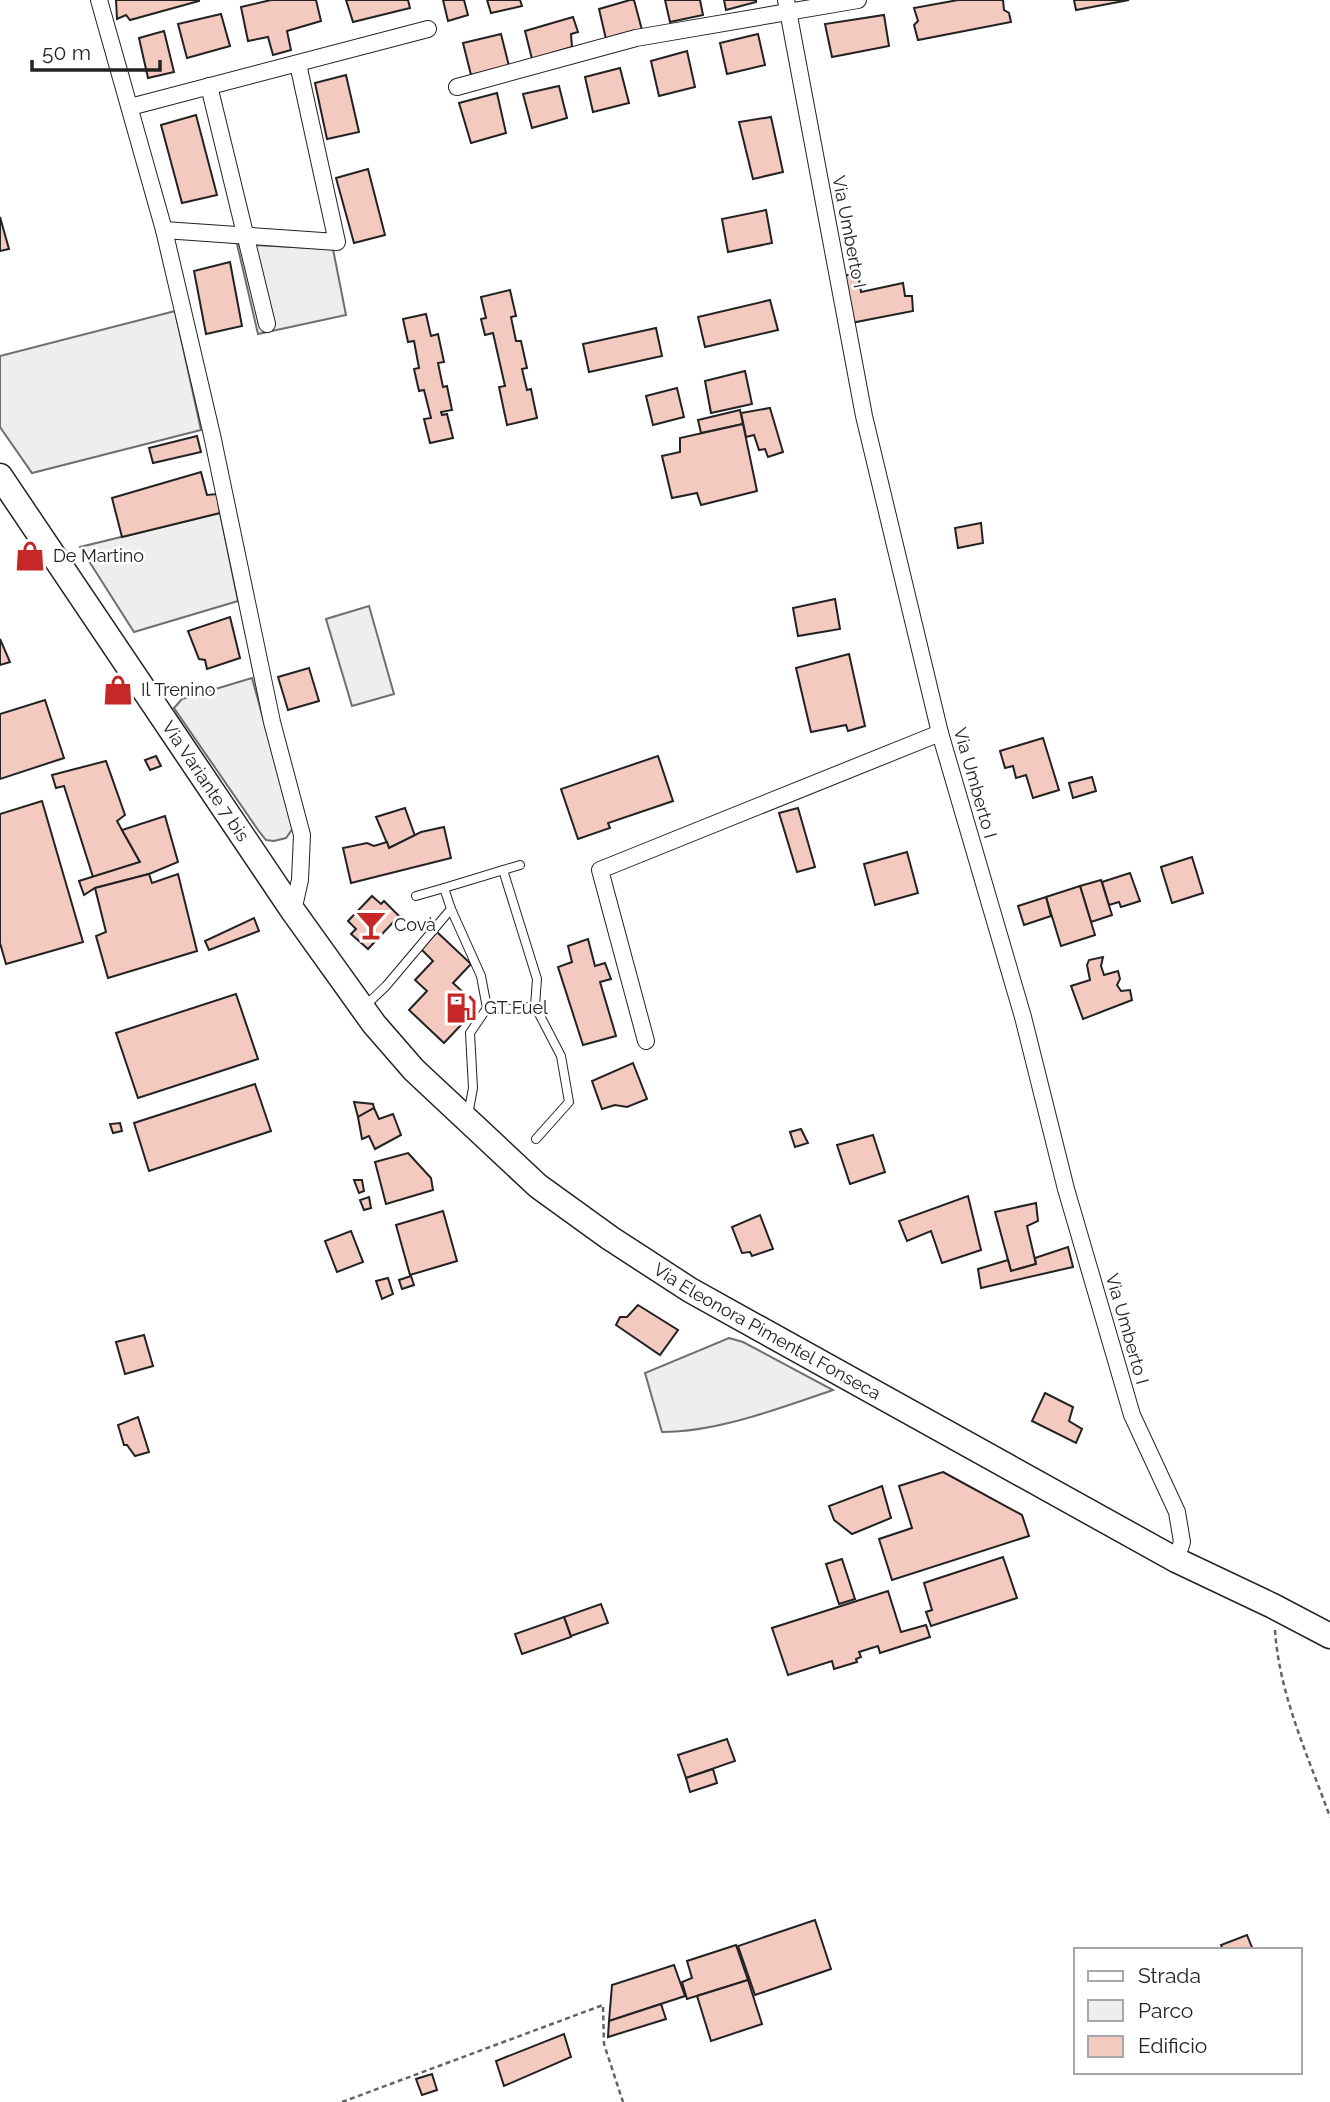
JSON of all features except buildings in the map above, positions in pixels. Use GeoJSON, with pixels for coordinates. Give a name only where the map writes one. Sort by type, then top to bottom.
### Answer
{"type":"FeatureCollection","features":[{"type":"Feature","properties":{"kind":"main road","name":"Via Variante 7 bis"},"geometry":{"type":"LineString","coordinates":[[0,476],[293,911]]}},
{"type":"Feature","properties":{"kind":"main road","name":"Via Eleonora Pimentel Fonseca"},"geometry":{"type":"LineString","coordinates":[[293,911],[363,1008],[414,1070],[538,1186],[610,1238],[690,1290],[1176,1560],[1330,1636]]}},
{"type":"Feature","properties":{"kind":"street"},"geometry":{"type":"LineString","coordinates":[[99,0],[164,230],[212,435],[266,699],[302,835],[300,880],[293,911]]}},
{"type":"Feature","properties":{"kind":"street"},"geometry":{"type":"LineString","coordinates":[[457,87],[636,38],[787,7],[858,0]]}},
{"type":"Feature","properties":{"kind":"street","name":"Via Umberto I"},"geometry":{"type":"LineString","coordinates":[[787,7],[864,416],[940,733],[1023,1017],[1066,1189],[1132,1415],[1177,1512],[1182,1542],[1176,1560]]}},
{"type":"Feature","properties":{"kind":"street"},"geometry":{"type":"LineString","coordinates":[[130,107],[428,30]]}},
{"type":"Feature","properties":{"kind":"street"},"geometry":{"type":"LineString","coordinates":[[164,230],[337,242],[298,64]]}},
{"type":"Feature","properties":{"kind":"street"},"geometry":{"type":"LineString","coordinates":[[209,86],[267,324]]}},
{"type":"Feature","properties":{"kind":"street"},"geometry":{"type":"LineString","coordinates":[[646,1041],[600,870],[940,733]]}},
{"type":"Feature","properties":{"kind":"lane"},"geometry":{"type":"LineString","coordinates":[[416,896],[520,865]]}},
{"type":"Feature","properties":{"kind":"lane"},"geometry":{"type":"LineString","coordinates":[[503,870],[537,979],[536,1006],[561,1056],[569,1102],[536,1139]]}},
{"type":"Feature","properties":{"kind":"lane"},"geometry":{"type":"LineString","coordinates":[[444,888],[477,965],[487,1007],[470,1033],[473,1088],[467,1121]]}},
{"type":"Feature","properties":{"kind":"lane"},"geometry":{"type":"LineString","coordinates":[[363,1008],[386,986],[451,909]]}},
{"type":"Feature","properties":{"kind":"lane"},"geometry":{"type":"LineString","coordinates":[[487,1007],[516,1009],[536,1006]]}},
{"type":"Feature","properties":{"kind":"path"},"geometry":{"type":"LineString","coordinates":[[1273,1606],[1276,1660],[1295,1722],[1330,1817]]}},
{"type":"Feature","properties":{"kind":"path"},"geometry":{"type":"LineString","coordinates":[[342,2102],[603,2005],[604,2044],[623,2102]]}},
{"type":"Feature","properties":{"kind":"green space"},"geometry":{"type":"Polygon","coordinates":[[[175,311],[201,430],[32,473],[0,427],[0,356],[175,311]]]}},
{"type":"Feature","properties":{"kind":"green space"},"geometry":{"type":"Polygon","coordinates":[[[220,513],[238,601],[134,632],[80,547],[220,513]]]}},
{"type":"Feature","properties":{"kind":"green space"},"geometry":{"type":"Polygon","coordinates":[[[369,606],[394,694],[352,706],[326,619],[369,606]]]}},
{"type":"Feature","properties":{"kind":"green space"},"geometry":{"type":"Polygon","coordinates":[[[252,678],[293,828],[286,838],[274,841],[266,840],[258,830],[174,708],[182,699],[252,678]]]}},
{"type":"Feature","properties":{"kind":"green space"},"geometry":{"type":"Polygon","coordinates":[[[729,1338],[743,1342],[833,1390],[727,1423],[662,1432],[645,1373],[729,1338]]]}},
{"type":"Feature","properties":{"kind":"shaded area"},"geometry":{"type":"Polygon","coordinates":[[[237,244],[333,249],[346,315],[258,334],[237,244]]]}},
{"type":"Feature","properties":{"kind":"place","name":"De Martino"},"geometry":{"type":"Point","coordinates":[30,556]}},
{"type":"Feature","properties":{"kind":"place","name":"Il Trenino"},"geometry":{"type":"Point","coordinates":[118,690]}},
{"type":"Feature","properties":{"kind":"place","name":"Covà"},"geometry":{"type":"Point","coordinates":[371,925]}},
{"type":"Feature","properties":{"kind":"place","name":"GT Fuel"},"geometry":{"type":"Point","coordinates":[461,1008]}}]}
